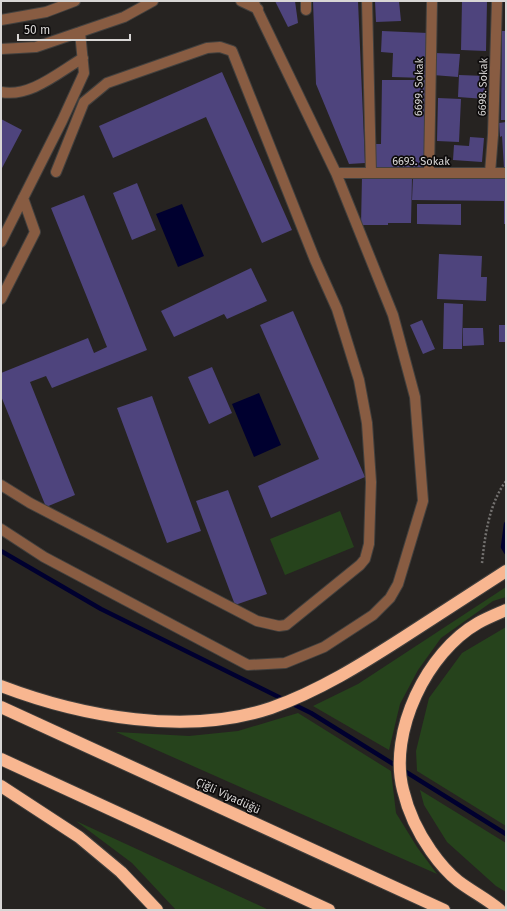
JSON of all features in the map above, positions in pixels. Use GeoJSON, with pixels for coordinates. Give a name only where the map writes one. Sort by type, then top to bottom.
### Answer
{"type":"FeatureCollection","features":[{"type":"Feature","properties":{"kind":"highway"},"geometry":{"type":"LineString","coordinates":[[1,686],[24,695],[88,711],[151,721],[220,719],[270,708],[311,692],[356,668],[506,571]]}},
{"type":"Feature","properties":{"kind":"highway"},"geometry":{"type":"LineString","coordinates":[[500,910],[457,880],[431,851],[416,824],[403,790],[400,764],[402,740],[411,704],[428,672],[448,647],[478,623],[506,610]]}},
{"type":"Feature","properties":{"kind":"highway","name":"Çiğli Viyadüğü"},"geometry":{"type":"LineString","coordinates":[[1,707],[444,910]]}},
{"type":"Feature","properties":{"kind":"highway"},"geometry":{"type":"LineString","coordinates":[[1,759],[328,910]]}},
{"type":"Feature","properties":{"kind":"highway"},"geometry":{"type":"LineString","coordinates":[[1,786],[79,837],[121,872],[157,910]]}},
{"type":"Feature","properties":{"kind":"street"},"geometry":{"type":"LineString","coordinates":[[1,20],[46,12],[75,1]]}},
{"type":"Feature","properties":{"kind":"street"},"geometry":{"type":"LineString","coordinates":[[1,49],[36,48],[124,17],[153,1]]}},
{"type":"Feature","properties":{"kind":"street"},"geometry":{"type":"LineString","coordinates":[[1,529],[44,557],[248,664],[285,663],[324,647],[373,615],[390,598],[398,584],[423,501],[415,397],[394,315],[336,173],[255,5],[241,1]]}},
{"type":"Feature","properties":{"kind":"street"},"geometry":{"type":"LineString","coordinates":[[367,1],[371,173]]}},
{"type":"Feature","properties":{"kind":"street","name":"6699. Sokak"},"geometry":{"type":"LineString","coordinates":[[429,174],[432,1]]}},
{"type":"Feature","properties":{"kind":"street","name":"6698. Sokak"},"geometry":{"type":"LineString","coordinates":[[490,173],[493,135],[497,1]]}},
{"type":"Feature","properties":{"kind":"street"},"geometry":{"type":"LineString","coordinates":[[1,242],[84,73],[80,32]]}},
{"type":"Feature","properties":{"kind":"street"},"geometry":{"type":"LineString","coordinates":[[1,485],[30,503],[257,621],[279,626],[286,625],[360,565],[368,553],[371,482],[367,423],[359,380],[337,309],[315,260],[232,51],[220,47],[207,48],[107,83],[84,102],[56,172]]}},
{"type":"Feature","properties":{"kind":"street"},"geometry":{"type":"LineString","coordinates":[[1,92],[15,93],[25,91],[47,80],[83,58]]}},
{"type":"Feature","properties":{"kind":"street","name":"6693. Sokak"},"geometry":{"type":"LineString","coordinates":[[336,173],[506,173]]}},
{"type":"Feature","properties":{"kind":"street"},"geometry":{"type":"LineString","coordinates":[[1,299],[35,232],[23,198]]}},
{"type":"Feature","properties":{"kind":"path"},"geometry":{"type":"LineString","coordinates":[[482,563],[485,531],[501,487],[506,481]]}},
{"type":"Feature","properties":{"kind":"green space"},"geometry":{"type":"Polygon","coordinates":[[[340,511],[354,547],[285,575],[270,539],[340,511]]]}},
{"type":"Feature","properties":{"kind":"green space"},"geometry":{"type":"Polygon","coordinates":[[[506,587],[506,597],[493,601],[441,638],[418,670],[400,704],[389,750],[313,706],[358,684],[506,587]]]}},
{"type":"Feature","properties":{"kind":"green space"},"geometry":{"type":"Polygon","coordinates":[[[506,627],[506,826],[417,771],[416,751],[429,698],[462,653],[506,627]]]}},
{"type":"Feature","properties":{"kind":"green space"},"geometry":{"type":"Polygon","coordinates":[[[298,713],[391,771],[396,813],[417,847],[437,874],[116,732],[189,736],[238,731],[298,713]]]}},
{"type":"Feature","properties":{"kind":"green space"},"geometry":{"type":"Polygon","coordinates":[[[420,790],[506,843],[506,892],[496,886],[447,842],[424,805],[420,790]]]}},
{"type":"Feature","properties":{"kind":"green space"},"geometry":{"type":"Polygon","coordinates":[[[76,821],[269,910],[176,910],[132,863],[76,821]]]}},
{"type":"Feature","properties":{"kind":"shaded area"},"geometry":{"type":"Polygon","coordinates":[[[182,204],[204,256],[178,267],[156,214],[182,204]]]}},
{"type":"Feature","properties":{"kind":"shaded area"},"geometry":{"type":"Polygon","coordinates":[[[259,393],[281,445],[254,457],[232,404],[259,393]]]}},
{"type":"Feature","properties":{"kind":"building"},"geometry":{"type":"Polygon","coordinates":[[[275,1],[295,1],[298,23],[288,27],[275,1]]]}},
{"type":"Feature","properties":{"kind":"building"},"geometry":{"type":"Polygon","coordinates":[[[313,1],[358,1],[365,163],[349,164],[316,84],[313,1]]]}},
{"type":"Feature","properties":{"kind":"building"},"geometry":{"type":"Polygon","coordinates":[[[375,1],[399,1],[401,21],[376,22],[375,1]]]}},
{"type":"Feature","properties":{"kind":"building"},"geometry":{"type":"Polygon","coordinates":[[[462,1],[487,1],[486,51],[461,50],[462,1]]]}},
{"type":"Feature","properties":{"kind":"building"},"geometry":{"type":"Polygon","coordinates":[[[382,31],[428,33],[426,78],[392,77],[393,53],[381,52],[382,31]]]}},
{"type":"Feature","properties":{"kind":"building"},"geometry":{"type":"Polygon","coordinates":[[[502,31],[506,31],[506,120],[501,120],[502,31]]]}},
{"type":"Feature","properties":{"kind":"building"},"geometry":{"type":"Polygon","coordinates":[[[435,53],[460,54],[458,77],[433,75],[435,53]]]}},
{"type":"Feature","properties":{"kind":"building"},"geometry":{"type":"Polygon","coordinates":[[[222,72],[292,230],[262,243],[206,117],[113,158],[99,126],[222,72]]]}},
{"type":"Feature","properties":{"kind":"building"},"geometry":{"type":"Polygon","coordinates":[[[459,75],[486,76],[485,99],[458,97],[459,75]]]}},
{"type":"Feature","properties":{"kind":"building"},"geometry":{"type":"Polygon","coordinates":[[[382,80],[426,80],[425,168],[375,167],[375,144],[381,144],[382,80]]]}},
{"type":"Feature","properties":{"kind":"building"},"geometry":{"type":"Polygon","coordinates":[[[438,98],[461,99],[459,142],[437,141],[438,98]]]}},
{"type":"Feature","properties":{"kind":"building"},"geometry":{"type":"Polygon","coordinates":[[[1,119],[22,130],[1,170],[1,119]]]}},
{"type":"Feature","properties":{"kind":"building"},"geometry":{"type":"Polygon","coordinates":[[[506,122],[506,167],[504,168],[502,136],[500,137],[499,123],[506,122]]]}},
{"type":"Feature","properties":{"kind":"building"},"geometry":{"type":"Polygon","coordinates":[[[470,137],[484,138],[482,162],[453,160],[454,145],[469,146],[470,137]]]}},
{"type":"Feature","properties":{"kind":"building"},"geometry":{"type":"Polygon","coordinates":[[[362,176],[412,178],[411,223],[361,225],[362,176]]]}},
{"type":"Feature","properties":{"kind":"building"},"geometry":{"type":"Polygon","coordinates":[[[413,177],[506,178],[506,224],[504,224],[504,201],[412,200],[413,177]]]}},
{"type":"Feature","properties":{"kind":"building"},"geometry":{"type":"Polygon","coordinates":[[[137,183],[156,230],[132,240],[113,193],[137,183]]]}},
{"type":"Feature","properties":{"kind":"building"},"geometry":{"type":"Polygon","coordinates":[[[84,195],[147,350],[52,388],[46,376],[30,382],[75,495],[46,507],[1,396],[1,373],[88,338],[94,353],[107,347],[51,208],[84,195]]]}},
{"type":"Feature","properties":{"kind":"building"},"geometry":{"type":"Polygon","coordinates":[[[417,204],[461,204],[461,225],[417,224],[417,204]]]}},
{"type":"Feature","properties":{"kind":"building"},"geometry":{"type":"Polygon","coordinates":[[[439,254],[482,256],[481,277],[487,277],[486,301],[437,299],[439,254]]]}},
{"type":"Feature","properties":{"kind":"building"},"geometry":{"type":"Polygon","coordinates":[[[251,268],[267,301],[227,319],[224,314],[174,337],[161,311],[251,268]]]}},
{"type":"Feature","properties":{"kind":"building"},"geometry":{"type":"Polygon","coordinates":[[[444,303],[463,304],[462,349],[443,349],[444,303]]]}},
{"type":"Feature","properties":{"kind":"building"},"geometry":{"type":"Polygon","coordinates":[[[293,311],[365,477],[271,518],[258,486],[319,459],[260,325],[293,311]]]}},
{"type":"Feature","properties":{"kind":"building"},"geometry":{"type":"Polygon","coordinates":[[[422,320],[435,349],[423,354],[410,325],[422,320]]]}},
{"type":"Feature","properties":{"kind":"building"},"geometry":{"type":"Polygon","coordinates":[[[499,325],[506,325],[506,342],[499,342],[499,325]]]}},
{"type":"Feature","properties":{"kind":"building"},"geometry":{"type":"Polygon","coordinates":[[[463,328],[483,328],[484,345],[463,346],[463,328]]]}},
{"type":"Feature","properties":{"kind":"building"},"geometry":{"type":"Polygon","coordinates":[[[212,367],[232,413],[209,424],[188,377],[212,367]]]}},
{"type":"Feature","properties":{"kind":"building"},"geometry":{"type":"Polygon","coordinates":[[[152,396],[201,531],[167,543],[117,408],[152,396]]]}},
{"type":"Feature","properties":{"kind":"building"},"geometry":{"type":"Polygon","coordinates":[[[228,490],[267,594],[235,605],[196,501],[228,490]]]}},
{"type":"Feature","properties":{"kind":"waterway"},"geometry":{"type":"LineString","coordinates":[[506,524],[503,547],[506,552]]}},
{"type":"Feature","properties":{"kind":"waterway"},"geometry":{"type":"LineString","coordinates":[[1,551],[101,609],[311,713],[506,834]]}}]}
